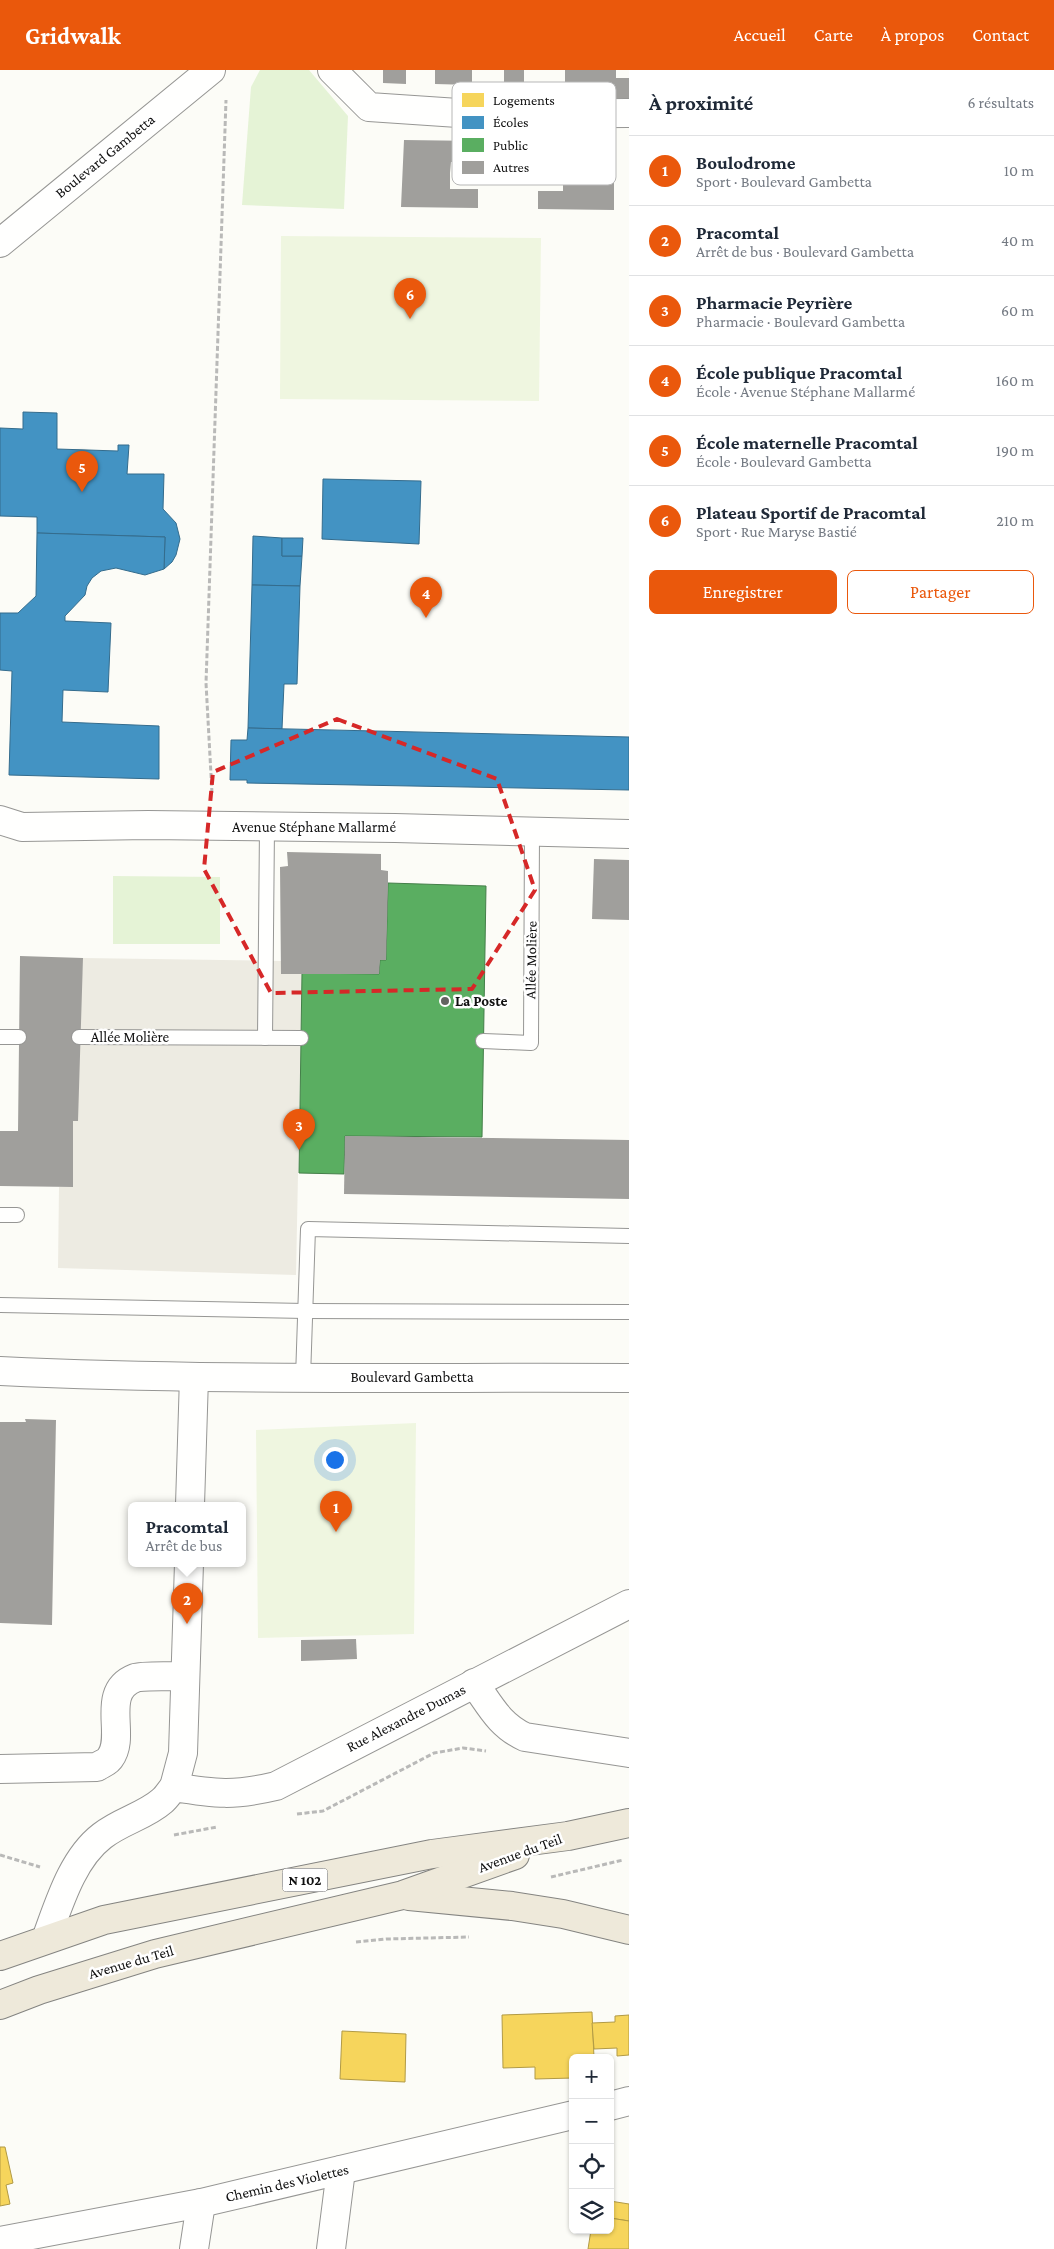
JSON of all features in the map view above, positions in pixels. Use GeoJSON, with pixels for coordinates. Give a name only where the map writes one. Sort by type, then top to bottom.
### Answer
{"type":"FeatureCollection","features":[{"type":"Feature","properties":{"kind":"main road","name":"N 102"},"geometry":{"type":"LineString","coordinates":[[568,1836],[629,1823]]}},
{"type":"Feature","properties":{"kind":"main road","name":"Avenue du Teil"},"geometry":{"type":"LineString","coordinates":[[0,1956],[104,1920],[432,1854],[568,1836]]}},
{"type":"Feature","properties":{"kind":"main road","name":"Avenue du Teil"},"geometry":{"type":"LineString","coordinates":[[0,2005],[155,1954],[403,1895],[568,1836]]}},
{"type":"Feature","properties":{"kind":"main road"},"geometry":{"type":"LineString","coordinates":[[403,1895],[512,1906],[563,1914],[629,1930]]}},
{"type":"Feature","properties":{"kind":"street"},"geometry":{"type":"LineString","coordinates":[[332,70],[369,107],[452,113]]}},
{"type":"Feature","properties":{"kind":"street","name":"Boulevard Gambetta"},"geometry":{"type":"LineString","coordinates":[[0,243],[208,72]]}},
{"type":"Feature","properties":{"kind":"street"},"geometry":{"type":"LineString","coordinates":[[616,113],[629,113]]}},
{"type":"Feature","properties":{"kind":"street","name":"Avenue Stéphane Mallarmé"},"geometry":{"type":"LineString","coordinates":[[0,820],[22,827],[214,826],[629,834]]}},
{"type":"Feature","properties":{"kind":"street","name":"Boulevard Gambetta"},"geometry":{"type":"LineString","coordinates":[[0,1371],[303,1378],[629,1378]]}},
{"type":"Feature","properties":{"kind":"street"},"geometry":{"type":"LineString","coordinates":[[190,1502],[194,1376]]}},
{"type":"Feature","properties":{"kind":"street"},"geometry":{"type":"LineString","coordinates":[[46,1939],[72,1876],[85,1854],[101,1836],[163,1801],[174,1787],[183,1753],[189,1567]]}},
{"type":"Feature","properties":{"kind":"street","name":"Rue Alexandre Dumas"},"geometry":{"type":"LineString","coordinates":[[174,1787],[215,1794],[245,1793],[276,1786],[629,1604]]}},
{"type":"Feature","properties":{"kind":"street"},"geometry":{"type":"LineString","coordinates":[[0,1769],[97,1767],[110,1759],[115,1745],[116,1700],[124,1686],[136,1678],[185,1676]]}},
{"type":"Feature","properties":{"kind":"street"},"geometry":{"type":"LineString","coordinates":[[474,1683],[501,1722],[518,1734],[629,1753]]}},
{"type":"Feature","properties":{"kind":"street"},"geometry":{"type":"LineString","coordinates":[[614,2105],[629,2101]]}},
{"type":"Feature","properties":{"kind":"street","name":"Chemin des Violettes"},"geometry":{"type":"LineString","coordinates":[[0,2241],[200,2203],[569,2116]]}},
{"type":"Feature","properties":{"kind":"street"},"geometry":{"type":"LineString","coordinates":[[331,2249],[342,2170]]}},
{"type":"Feature","properties":{"kind":"street"},"geometry":{"type":"LineString","coordinates":[[194,2249],[200,2203]]}},
{"type":"Feature","properties":{"kind":"lane"},"geometry":{"type":"LineString","coordinates":[[265,1038],[267,827]]}},
{"type":"Feature","properties":{"kind":"lane","name":"Allée Molière"},"geometry":{"type":"LineString","coordinates":[[483,1041],[531,1043],[532,831]]}},
{"type":"Feature","properties":{"kind":"lane"},"geometry":{"type":"LineString","coordinates":[[0,1037],[19,1037]]}},
{"type":"Feature","properties":{"kind":"lane","name":"Allée Molière"},"geometry":{"type":"LineString","coordinates":[[79,1037],[301,1038]]}},
{"type":"Feature","properties":{"kind":"lane"},"geometry":{"type":"LineString","coordinates":[[0,1215],[18,1215]]}},
{"type":"Feature","properties":{"kind":"lane"},"geometry":{"type":"LineString","coordinates":[[303,1378],[308,1229],[629,1236]]}},
{"type":"Feature","properties":{"kind":"lane"},"geometry":{"type":"LineString","coordinates":[[0,1305],[305,1311],[629,1312]]}},
{"type":"Feature","properties":{"kind":"path"},"geometry":{"type":"LineString","coordinates":[[208,72],[226,98],[206,683],[214,826]]}},
{"type":"Feature","properties":{"kind":"highlighted area"},"geometry":{"type":"Polygon","coordinates":[[[337,719],[497,779],[535,890],[472,989],[271,993],[204,869],[213,772],[337,719]]]}},
{"type":"Feature","properties":{"kind":"green space"},"geometry":{"type":"Polygon","coordinates":[[[260,70],[309,70],[348,116],[344,209],[242,205],[251,87],[260,70]]]}},
{"type":"Feature","properties":{"kind":"green space"},"geometry":{"type":"Polygon","coordinates":[[[281,236],[541,238],[539,401],[280,399],[281,236]]]}},
{"type":"Feature","properties":{"kind":"green space"},"geometry":{"type":"Polygon","coordinates":[[[113,876],[220,877],[220,944],[113,944],[113,876]]]}},
{"type":"Feature","properties":{"kind":"green space"},"geometry":{"type":"Polygon","coordinates":[[[416,1423],[414,1634],[258,1638],[256,1430],[416,1423]]]}},
{"type":"Feature","properties":{"kind":"shaded area"},"geometry":{"type":"Polygon","coordinates":[[[83,958],[281,961],[281,974],[302,973],[296,1275],[58,1268],[59,1187],[73,1187],[73,1121],[83,958]]]}},
{"type":"Feature","properties":{"kind":"building: Logements"},"geometry":{"type":"Polygon","coordinates":[[[592,2012],[594,2054],[569,2054],[569,2078],[535,2079],[535,2067],[503,2068],[502,2015],[592,2012]]]}},
{"type":"Feature","properties":{"kind":"building: Logements"},"geometry":{"type":"Polygon","coordinates":[[[629,2015],[629,2055],[617,2056],[617,2048],[594,2049],[592,2023],[615,2022],[615,2016],[629,2015]]]}},
{"type":"Feature","properties":{"kind":"building: Logements"},"geometry":{"type":"Polygon","coordinates":[[[342,2031],[406,2034],[405,2082],[340,2079],[342,2031]]]}},
{"type":"Feature","properties":{"kind":"building: Logements"},"geometry":{"type":"Polygon","coordinates":[[[0,2147],[5,2147],[13,2183],[6,2185],[10,2204],[0,2206],[0,2147]]]}},
{"type":"Feature","properties":{"kind":"building: Logements"},"geometry":{"type":"Polygon","coordinates":[[[614,2202],[629,2204],[629,2221],[614,2219],[614,2202]]]}},
{"type":"Feature","properties":{"kind":"building: Logements"},"geometry":{"type":"Polygon","coordinates":[[[614,2219],[629,2221],[629,2249],[588,2249],[590,2234],[614,2234],[614,2219]]]}},
{"type":"Feature","properties":{"kind":"building: Écoles"},"geometry":{"type":"Polygon","coordinates":[[[23,412],[57,413],[57,449],[118,451],[118,445],[129,445],[127,474],[164,474],[163,509],[176,523],[180,539],[172,562],[164,569],[165,537],[37,533],[37,517],[0,516],[0,428],[23,429],[23,412]]]}},
{"type":"Feature","properties":{"kind":"building: Écoles"},"geometry":{"type":"Polygon","coordinates":[[[323,479],[421,481],[419,544],[322,539],[323,479]]]}},
{"type":"Feature","properties":{"kind":"building: Écoles"},"geometry":{"type":"Polygon","coordinates":[[[37,533],[165,537],[164,569],[145,575],[116,568],[101,571],[92,578],[87,586],[85,595],[65,616],[65,621],[111,623],[108,692],[63,690],[62,722],[159,726],[159,779],[9,775],[12,671],[0,670],[0,613],[18,613],[36,596],[37,533]]]}},
{"type":"Feature","properties":{"kind":"building: Écoles"},"geometry":{"type":"Polygon","coordinates":[[[253,536],[282,538],[282,556],[302,556],[300,586],[252,585],[253,536]]]}},
{"type":"Feature","properties":{"kind":"building: Écoles"},"geometry":{"type":"Polygon","coordinates":[[[282,538],[303,538],[302,556],[282,556],[282,538]]]}},
{"type":"Feature","properties":{"kind":"building: Écoles"},"geometry":{"type":"Polygon","coordinates":[[[252,585],[300,586],[297,684],[284,684],[282,729],[248,728],[252,585]]]}},
{"type":"Feature","properties":{"kind":"building: Écoles"},"geometry":{"type":"Polygon","coordinates":[[[248,728],[629,737],[629,790],[247,783],[247,780],[230,780],[231,740],[247,740],[248,728]]]}},
{"type":"Feature","properties":{"kind":"building: Public"},"geometry":{"type":"Polygon","coordinates":[[[388,883],[486,886],[482,1137],[345,1136],[344,1174],[299,1173],[302,973],[379,974],[380,960],[386,960],[388,883]]]}},
{"type":"Feature","properties":{"kind":"building: Autres"},"geometry":{"type":"Polygon","coordinates":[[[383,70],[406,70],[406,84],[383,83],[383,70]]]}},
{"type":"Feature","properties":{"kind":"building: Autres"},"geometry":{"type":"Polygon","coordinates":[[[435,70],[472,70],[472,82],[435,84],[435,70]]]}},
{"type":"Feature","properties":{"kind":"building: Autres"},"geometry":{"type":"Polygon","coordinates":[[[504,70],[524,70],[524,82],[504,82],[504,70]]]}},
{"type":"Feature","properties":{"kind":"building: Autres"},"geometry":{"type":"Polygon","coordinates":[[[565,70],[616,70],[616,78],[629,78],[629,98],[616,98],[616,82],[565,82],[565,70]]]}},
{"type":"Feature","properties":{"kind":"building: Autres"},"geometry":{"type":"Polygon","coordinates":[[[404,140],[452,141],[450,189],[478,189],[478,208],[401,207],[404,140]]]}},
{"type":"Feature","properties":{"kind":"building: Autres"},"geometry":{"type":"Polygon","coordinates":[[[563,185],[614,185],[614,210],[538,209],[538,191],[563,191],[563,185]]]}},
{"type":"Feature","properties":{"kind":"building: Autres"},"geometry":{"type":"Polygon","coordinates":[[[287,852],[381,854],[381,870],[388,871],[388,883],[386,960],[380,960],[379,974],[281,974],[280,867],[288,866],[287,852]]]}},
{"type":"Feature","properties":{"kind":"building: Autres"},"geometry":{"type":"Polygon","coordinates":[[[594,859],[629,860],[629,920],[592,919],[594,859]]]}},
{"type":"Feature","properties":{"kind":"building: Autres"},"geometry":{"type":"Polygon","coordinates":[[[20,956],[83,958],[78,1121],[73,1121],[73,1187],[0,1186],[0,1131],[18,1131],[20,956]]]}},
{"type":"Feature","properties":{"kind":"building: Autres"},"geometry":{"type":"Polygon","coordinates":[[[345,1136],[629,1140],[629,1199],[344,1194],[345,1136]]]}},
{"type":"Feature","properties":{"kind":"building: Autres"},"geometry":{"type":"Polygon","coordinates":[[[25,1419],[56,1420],[52,1625],[0,1623],[0,1422],[26,1422],[25,1419]]]}},
{"type":"Feature","properties":{"kind":"building: Autres"},"geometry":{"type":"Polygon","coordinates":[[[356,1639],[357,1659],[301,1661],[301,1640],[356,1639]]]}},
{"type":"Feature","properties":{"kind":"place","name":"Plateau Sportif de Pracomtal"},"geometry":{"type":"Point","coordinates":[410,319]}},
{"type":"Feature","properties":{"kind":"place","name":"École maternelle Pracomtal"},"geometry":{"type":"Point","coordinates":[82,492]}},
{"type":"Feature","properties":{"kind":"place","name":"École publique Pracomtal"},"geometry":{"type":"Point","coordinates":[426,618]}},
{"type":"Feature","properties":{"kind":"place","name":"La Poste"},"geometry":{"type":"Point","coordinates":[445,1001]}},
{"type":"Feature","properties":{"kind":"place","name":"Pharmacie Peyrière"},"geometry":{"type":"Point","coordinates":[299,1150]}},
{"type":"Feature","properties":{"kind":"place","name":"Boulodrome"},"geometry":{"type":"Point","coordinates":[336,1532]}},
{"type":"Feature","properties":{"kind":"place","name":"Pracomtal"},"geometry":{"type":"Point","coordinates":[187,1624]}}]}
